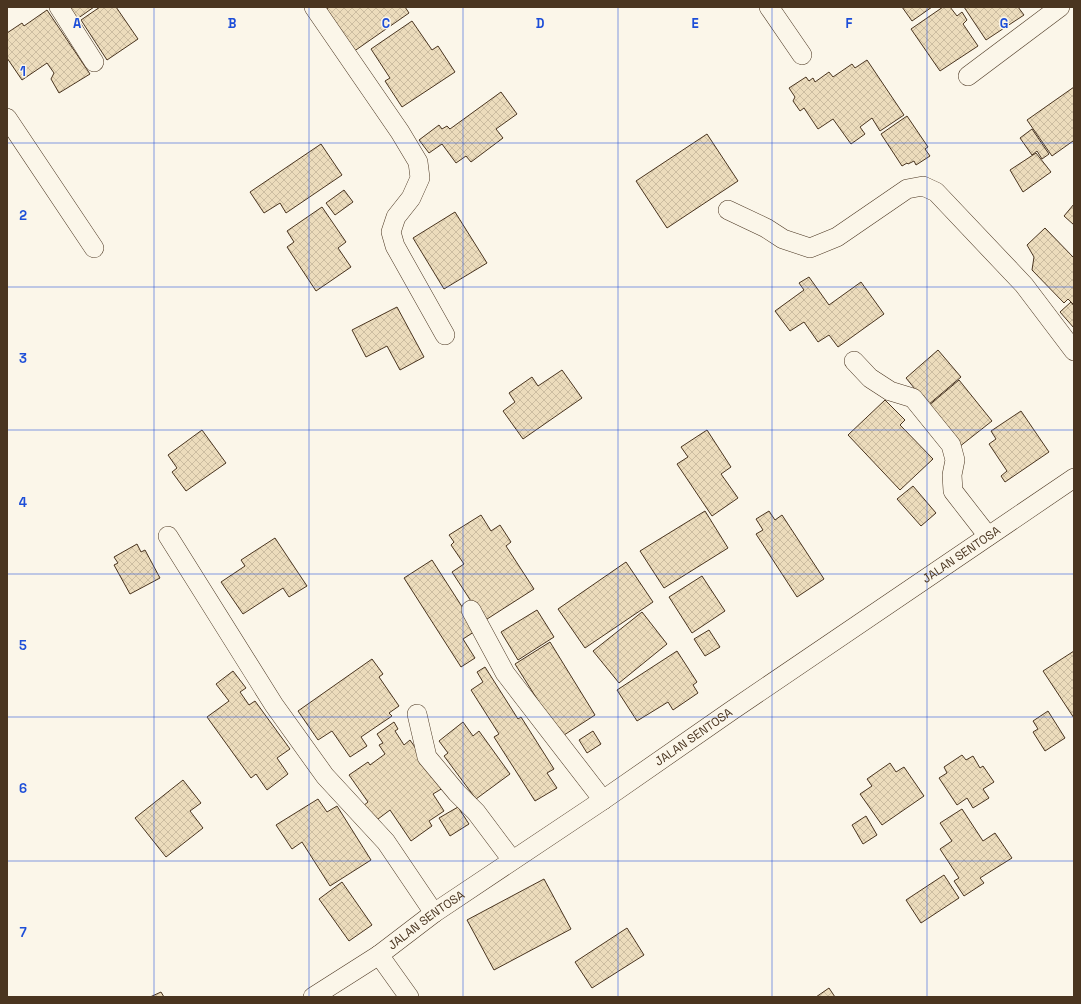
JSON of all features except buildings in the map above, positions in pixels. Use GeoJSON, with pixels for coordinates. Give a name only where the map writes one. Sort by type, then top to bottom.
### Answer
{"type":"FeatureCollection","features":[{"type":"Feature","properties":{"kind":"street"},"geometry":{"type":"LineString","coordinates":[[59,7],[94,62]]}},
{"type":"Feature","properties":{"kind":"street"},"geometry":{"type":"LineString","coordinates":[[314,7],[400,132],[418,162],[420,178],[411,198],[396,217],[391,232],[395,246],[445,334]]}},
{"type":"Feature","properties":{"kind":"street"},"geometry":{"type":"LineString","coordinates":[[769,7],[802,55]]}},
{"type":"Feature","properties":{"kind":"street"},"geometry":{"type":"LineString","coordinates":[[968,76],[1060,7]]}},
{"type":"Feature","properties":{"kind":"street"},"geometry":{"type":"LineString","coordinates":[[7,118],[94,248]]}},
{"type":"Feature","properties":{"kind":"street"},"geometry":{"type":"LineString","coordinates":[[728,210],[766,228],[783,239],[810,248],[837,237],[907,189],[924,186],[936,192],[1024,285],[1074,352]]}},
{"type":"Feature","properties":{"kind":"street"},"geometry":{"type":"LineString","coordinates":[[854,361],[870,378],[890,391],[913,398],[951,445],[955,460],[952,475],[953,492],[988,536]]}},
{"type":"Feature","properties":{"kind":"street","name":"JALAN SENTOSA"},"geometry":{"type":"LineString","coordinates":[[313,997],[379,955],[434,913],[603,800],[731,711],[1074,478]]}},
{"type":"Feature","properties":{"kind":"street"},"geometry":{"type":"LineString","coordinates":[[168,536],[274,706],[325,776],[386,842],[434,913]]}},
{"type":"Feature","properties":{"kind":"street"},"geometry":{"type":"LineString","coordinates":[[471,610],[505,673],[603,800]]}},
{"type":"Feature","properties":{"kind":"street"},"geometry":{"type":"LineString","coordinates":[[417,714],[427,757],[457,793],[476,812],[512,860]]}},
{"type":"Feature","properties":{"kind":"street"},"geometry":{"type":"LineString","coordinates":[[379,955],[409,997]]}}]}
